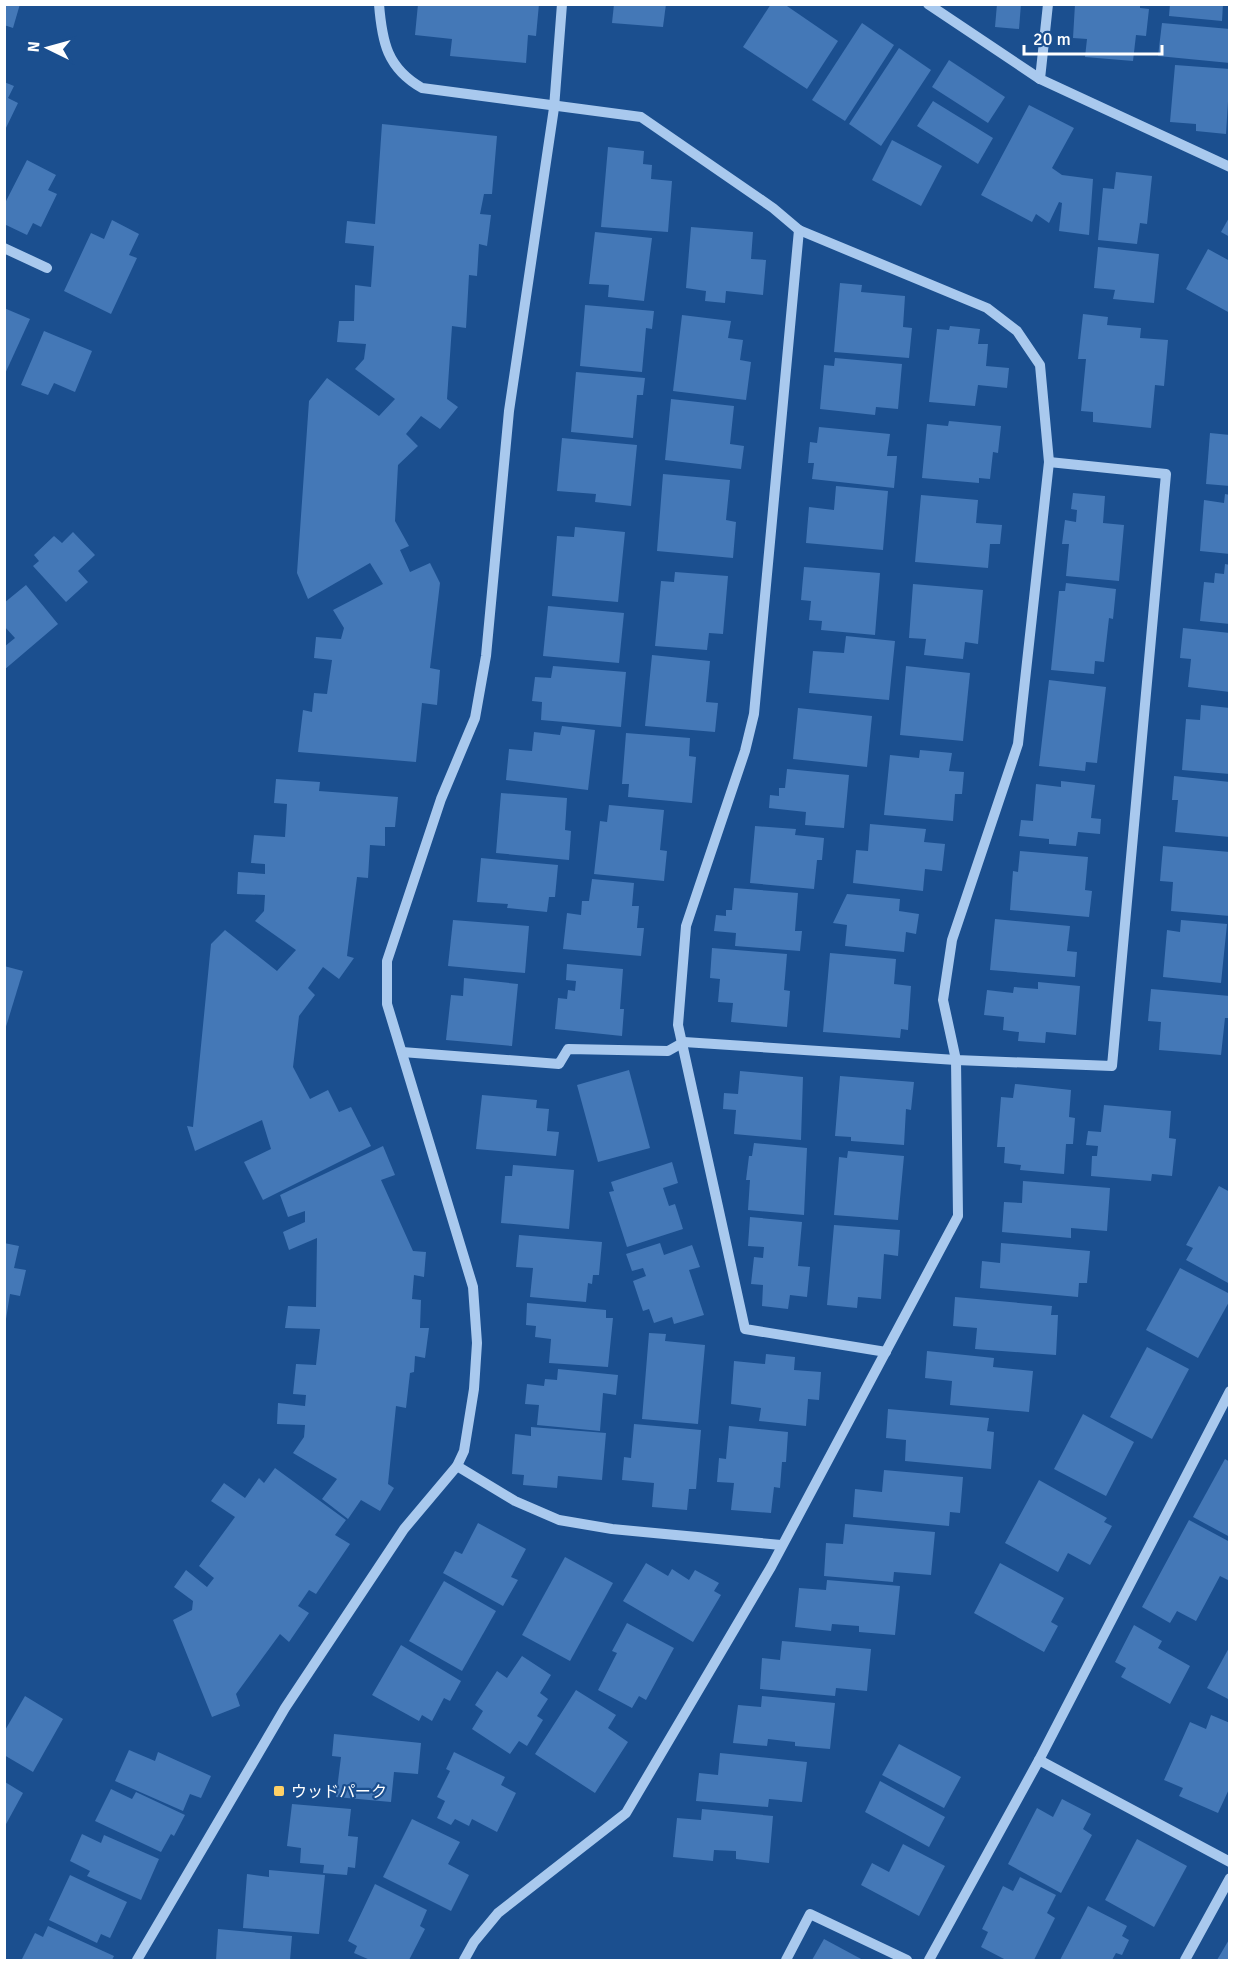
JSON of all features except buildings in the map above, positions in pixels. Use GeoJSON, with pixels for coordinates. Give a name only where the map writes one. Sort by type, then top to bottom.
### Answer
{"type":"FeatureCollection","features":[{"type":"Feature","properties":{"kind":"street"},"geometry":{"type":"LineString","coordinates":[[379,4],[382,41],[406,80],[422,88],[554,108],[641,117],[773,208],[799,230],[987,308],[1017,331],[1040,365],[1049,462],[1018,744],[952,940],[943,1000],[956,1060],[958,1216],[771,1566],[626,1813],[498,1913],[474,1942],[464,1960]]}},
{"type":"Feature","properties":{"kind":"street"},"geometry":{"type":"LineString","coordinates":[[137,1960],[285,1708],[404,1529],[457,1466],[464,1451],[474,1389],[477,1343],[473,1287],[387,1004],[387,961],[441,799],[475,718],[486,656],[509,411],[540,186],[554,108],[562,4]]}},
{"type":"Feature","properties":{"kind":"street"},"geometry":{"type":"LineString","coordinates":[[928,4],[1040,79],[1230,167]]}},
{"type":"Feature","properties":{"kind":"street"},"geometry":{"type":"LineString","coordinates":[[1040,79],[1048,4]]}},
{"type":"Feature","properties":{"kind":"street"},"geometry":{"type":"LineString","coordinates":[[799,230],[754,714],[745,751],[686,926],[678,1025],[684,1042],[745,1329],[886,1352]]}},
{"type":"Feature","properties":{"kind":"street"},"geometry":{"type":"LineString","coordinates":[[4,248],[47,268]]}},
{"type":"Feature","properties":{"kind":"street"},"geometry":{"type":"LineString","coordinates":[[402,1052],[559,1064],[568,1049],[668,1051],[684,1042],[956,1060],[1113,1066],[1166,474],[1049,462]]}},
{"type":"Feature","properties":{"kind":"street"},"geometry":{"type":"LineString","coordinates":[[929,1960],[1039,1760],[1230,1391]]}},
{"type":"Feature","properties":{"kind":"street"},"geometry":{"type":"LineString","coordinates":[[457,1466],[515,1501],[560,1520],[612,1529],[781,1545]]}},
{"type":"Feature","properties":{"kind":"street"},"geometry":{"type":"LineString","coordinates":[[1039,1760],[1230,1862]]}},
{"type":"Feature","properties":{"kind":"street"},"geometry":{"type":"LineString","coordinates":[[1185,1960],[1230,1878]]}},
{"type":"Feature","properties":{"kind":"street"},"geometry":{"type":"LineString","coordinates":[[786,1960],[810,1914],[907,1960]]}},
{"type":"Feature","properties":{"kind":"place","name":"ウッドパーク"},"geometry":{"type":"Point","coordinates":[279,1791]}}]}
